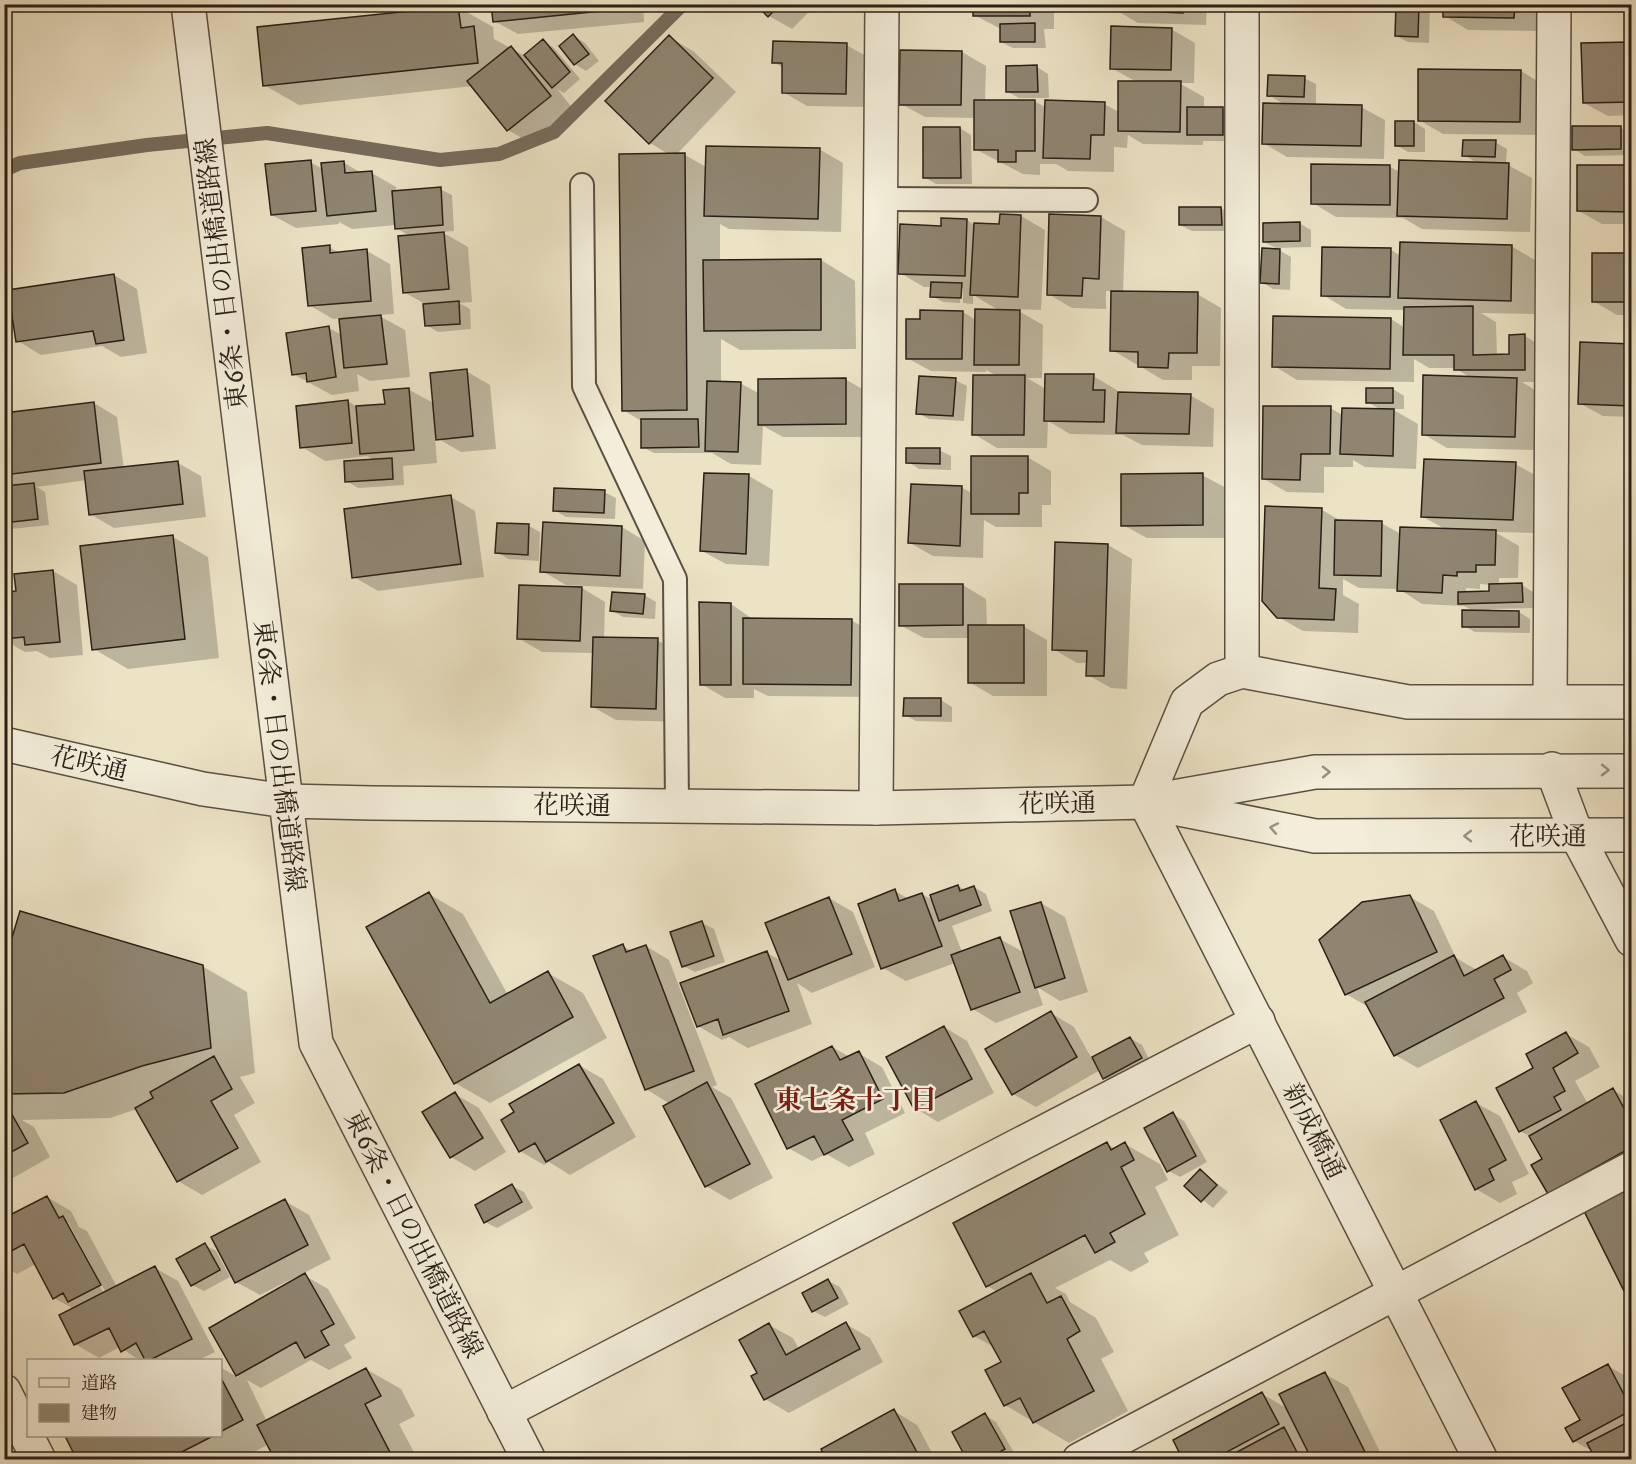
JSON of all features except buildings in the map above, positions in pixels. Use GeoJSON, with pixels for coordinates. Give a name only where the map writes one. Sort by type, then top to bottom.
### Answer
{"type":"FeatureCollection","features":[{"type":"Feature","properties":{"kind":"street","name":"東6条・日の出橋道路線"},"geometry":{"type":"LineString","coordinates":[[188,4],[316,1043],[529,1460]]}},
{"type":"Feature","properties":{"kind":"street"},"geometry":{"type":"LineString","coordinates":[[876,808],[882,4]]}},
{"type":"Feature","properties":{"kind":"street"},"geometry":{"type":"LineString","coordinates":[[1242,4],[1242,671]]}},
{"type":"Feature","properties":{"kind":"street"},"geometry":{"type":"LineString","coordinates":[[1550,700],[1554,4]]}},
{"type":"Feature","properties":{"kind":"street"},"geometry":{"type":"LineString","coordinates":[[1145,802],[1187,702],[1218,679],[1242,671],[1408,702],[1550,700],[1632,702]]}},
{"type":"Feature","properties":{"kind":"street","name":"花咲通"},"geometry":{"type":"LineString","coordinates":[[4,744],[203,789],[286,801],[876,808],[1145,802],[1315,772],[1552,769],[1632,771]]}},
{"type":"Feature","properties":{"kind":"street"},"geometry":{"type":"LineString","coordinates":[[1552,769],[1577,836],[1632,940]]}},
{"type":"Feature","properties":{"kind":"street","name":"花咲通"},"geometry":{"type":"LineString","coordinates":[[1145,802],[1315,836],[1632,835]]}},
{"type":"Feature","properties":{"kind":"street","name":"新成橋通"},"geometry":{"type":"LineString","coordinates":[[1145,802],[1481,1460]]}},
{"type":"Feature","properties":{"kind":"street"},"geometry":{"type":"LineString","coordinates":[[504,1412],[1258,1021]]}},
{"type":"Feature","properties":{"kind":"street"},"geometry":{"type":"LineString","coordinates":[[1078,1460],[1632,1168]]}},
{"type":"Feature","properties":{"kind":"street"},"geometry":{"type":"LineString","coordinates":[[4,1391],[27,1436]]}},
{"type":"Feature","properties":{"kind":"street"},"geometry":{"type":"LineString","coordinates":[[27,1437],[39,1460]]}},
{"type":"Feature","properties":{"kind":"lane"},"geometry":{"type":"LineString","coordinates":[[582,185],[584,386],[675,579],[677,806]]}},
{"type":"Feature","properties":{"kind":"lane"},"geometry":{"type":"LineString","coordinates":[[880,199],[1086,200]]}},
{"type":"Feature","properties":{"kind":"waterway"},"geometry":{"type":"LineString","coordinates":[[4,170],[20,163],[147,145],[267,133],[440,160],[499,154],[554,132],[683,4]]}},
{"type":"Feature","properties":{"kind":"district","name":"東七条十丁目"},"geometry":{"type":"Point","coordinates":[856,1100]}}]}
